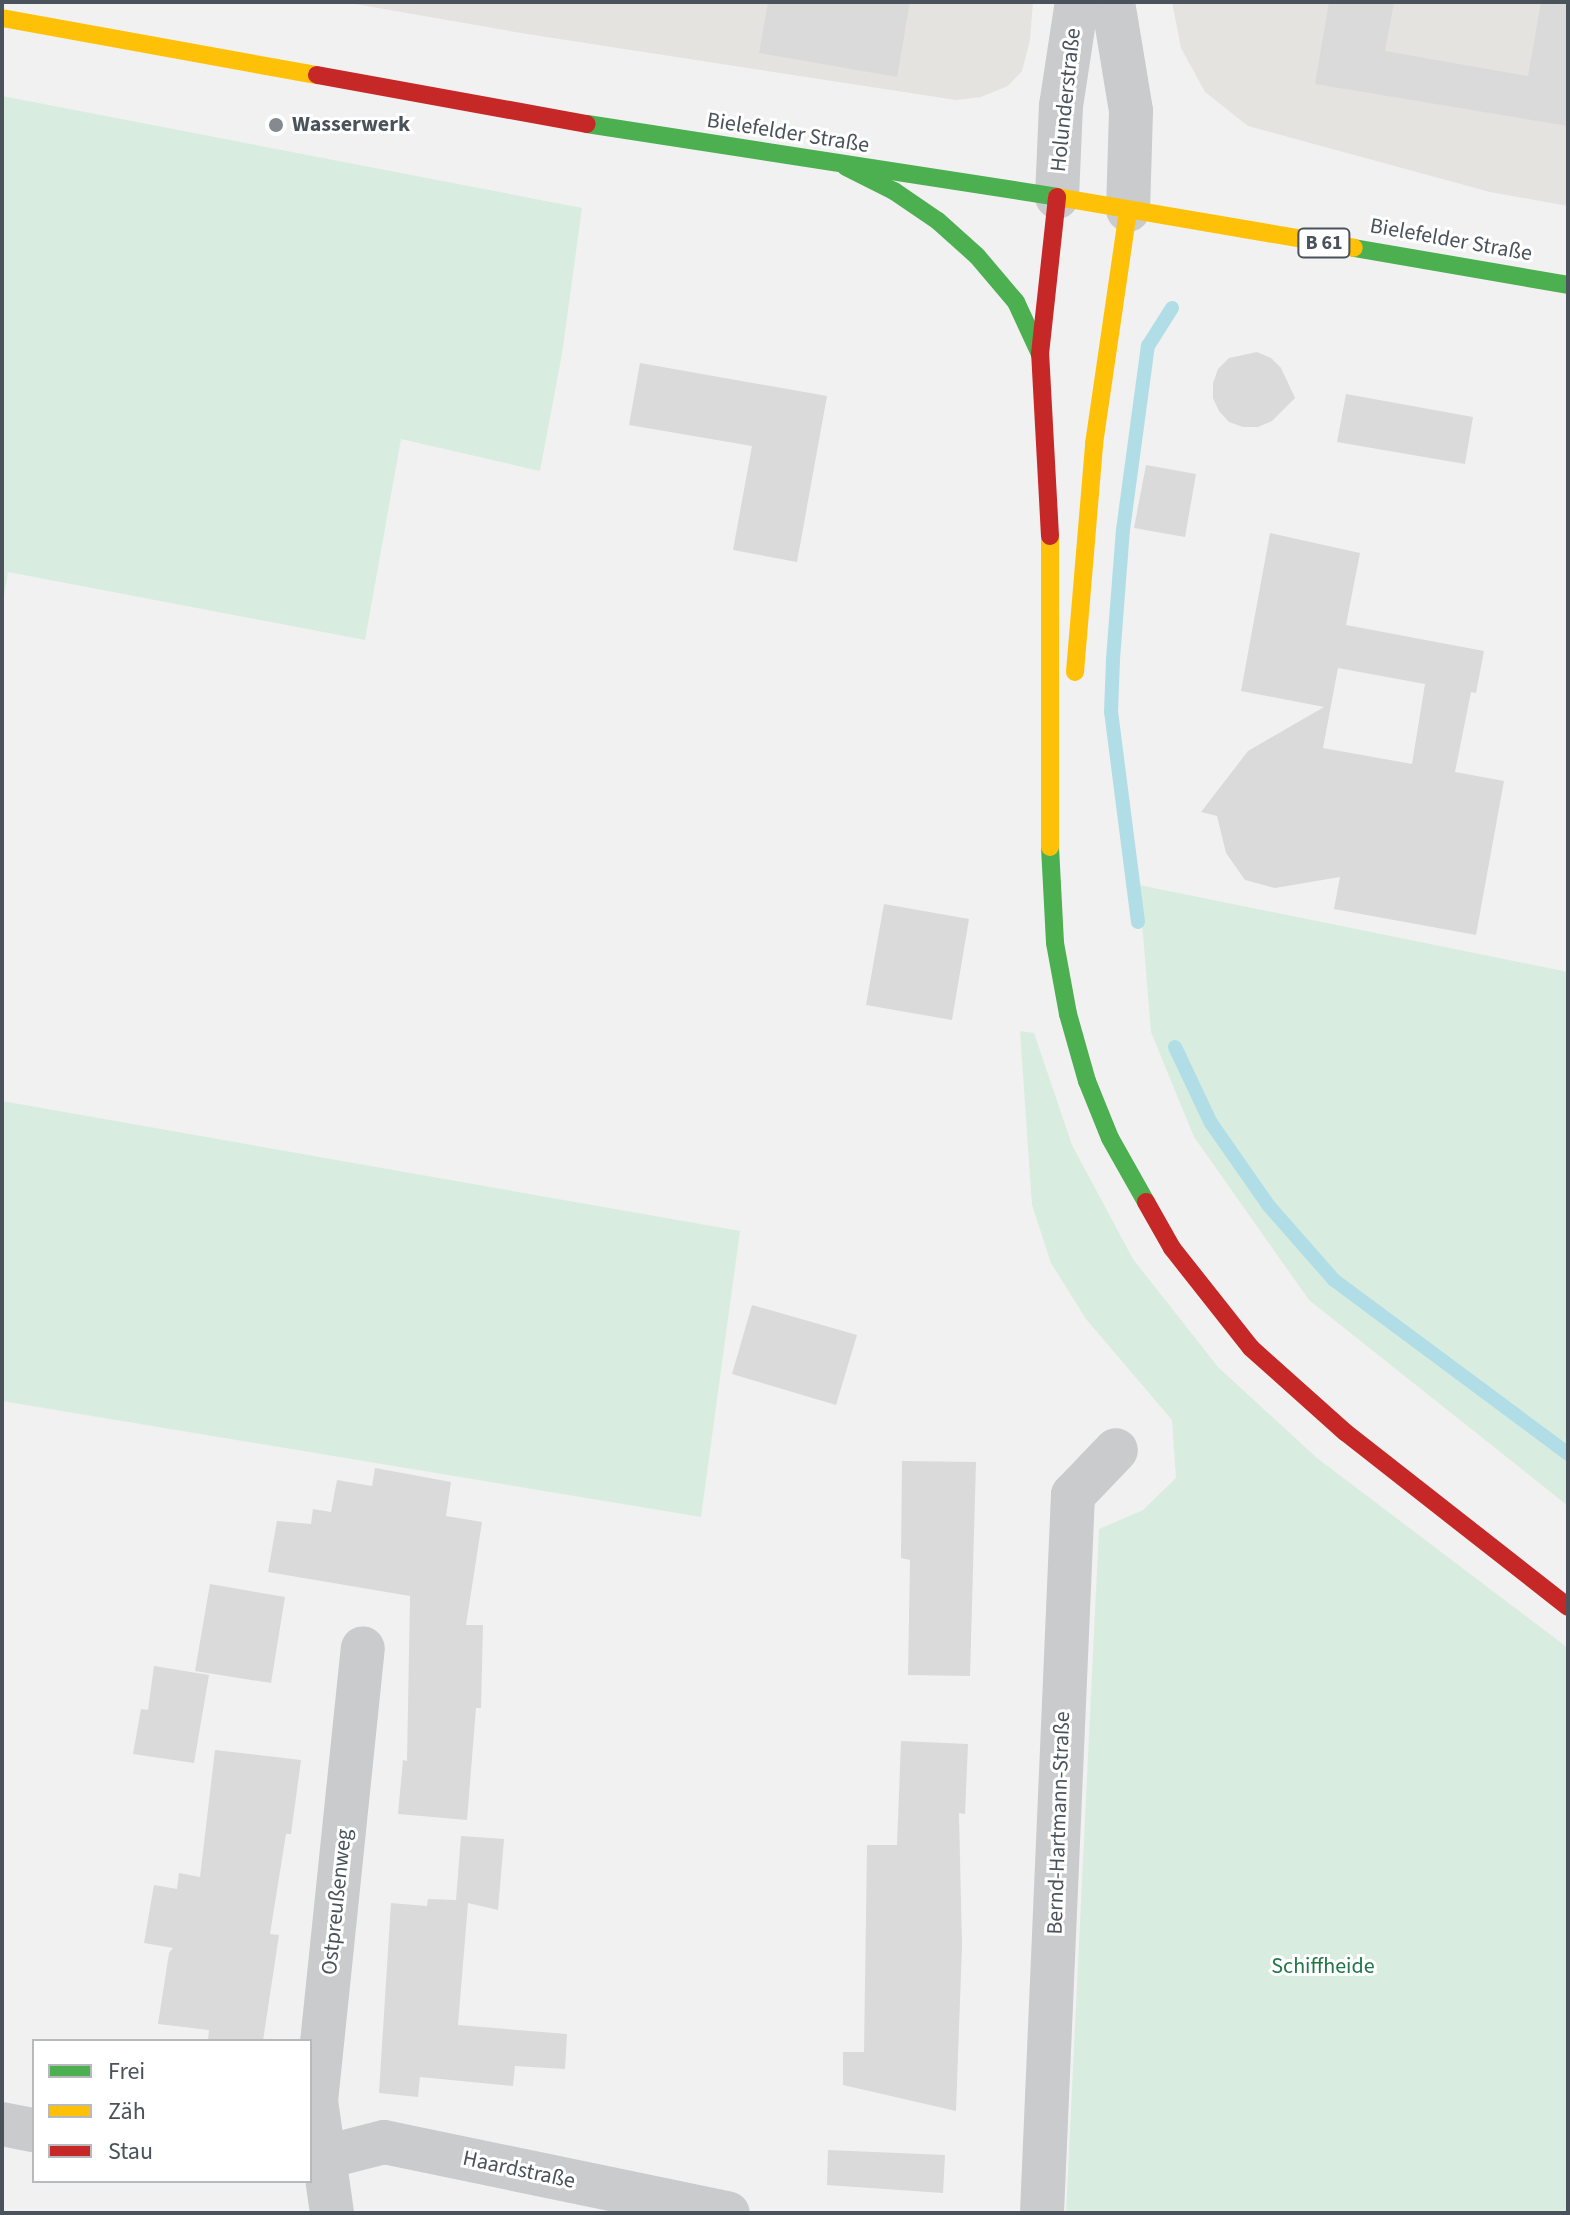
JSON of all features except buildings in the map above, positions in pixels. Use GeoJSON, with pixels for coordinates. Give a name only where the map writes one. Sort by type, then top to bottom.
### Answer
{"type":"FeatureCollection","features":[{"type":"Feature","properties":{"kind":"main road","name":"Bielefelder Straße"},"geometry":{"type":"LineString","coordinates":[[2,18],[552,118],[846,167],[1057,197],[1568,285]]}},
{"type":"Feature","properties":{"kind":"main road"},"geometry":{"type":"LineString","coordinates":[[846,167],[894,191],[938,221],[977,256],[1016,302],[1040,354]]}},
{"type":"Feature","properties":{"kind":"main road"},"geometry":{"type":"LineString","coordinates":[[1057,197],[1040,354],[1050,511],[1048,811],[1055,943],[1068,1014],[1087,1081],[1110,1138],[1172,1248],[1209,1300],[1251,1348],[1345,1432],[1568,1607]]}},
{"type":"Feature","properties":{"kind":"main road"},"geometry":{"type":"LineString","coordinates":[[1074,693],[1092,458],[1128,210]]}},
{"type":"Feature","properties":{"kind":"street","name":"Holunderstraße"},"geometry":{"type":"LineString","coordinates":[[1057,197],[1061,106],[1077,2]]}},
{"type":"Feature","properties":{"kind":"street","name":"Holunderstraße"},"geometry":{"type":"LineString","coordinates":[[1113,2],[1131,111],[1128,210]]}},
{"type":"Feature","properties":{"kind":"street","name":"Bernd-Hartmann-Straße"},"geometry":{"type":"LineString","coordinates":[[1042,2213],[1073,1495],[1116,1450]]}},
{"type":"Feature","properties":{"kind":"street","name":"Ostpreußenweg"},"geometry":{"type":"LineString","coordinates":[[332,2213],[318,2159],[316,2101],[363,1648]]}},
{"type":"Feature","properties":{"kind":"street"},"geometry":{"type":"LineString","coordinates":[[2,2124],[32,2130]]}},
{"type":"Feature","properties":{"kind":"street","name":"Haardstraße"},"geometry":{"type":"LineString","coordinates":[[318,2159],[384,2142],[728,2213]]}},
{"type":"Feature","properties":{"kind":"shaded area"},"geometry":{"type":"Polygon","coordinates":[[[344,2],[1033,2],[1030,40],[1022,71],[1008,86],[981,97],[956,100],[527,34],[344,2]]]}},
{"type":"Feature","properties":{"kind":"shaded area"},"geometry":{"type":"Polygon","coordinates":[[[1172,2],[1568,2],[1568,206],[1490,192],[1248,126],[1205,92],[1181,48],[1172,2]]]}},
{"type":"Feature","properties":{"kind":"green space"},"geometry":{"type":"Polygon","coordinates":[[[2,96],[582,208],[562,354],[540,471],[401,439],[365,640],[8,572],[2,608],[2,96]]]}},
{"type":"Feature","properties":{"kind":"green space"},"geometry":{"type":"Polygon","coordinates":[[[1139,885],[1568,972],[1568,1506],[1309,1300],[1194,1137],[1151,1032],[1139,885]]]}},
{"type":"Feature","properties":{"kind":"green space","name":"Schiffheide"},"geometry":{"type":"Polygon","coordinates":[[[1020,1031],[1034,1033],[1072,1145],[1133,1259],[1218,1367],[1317,1458],[1568,1648],[1568,2213],[1066,2213],[1099,1529],[1143,1510],[1176,1478],[1172,1420],[1086,1319],[1051,1263],[1032,1205],[1020,1031]]]}},
{"type":"Feature","properties":{"kind":"green space"},"geometry":{"type":"Polygon","coordinates":[[[2,1101],[740,1231],[701,1517],[2,1401],[2,1101]]]}},
{"type":"Feature","properties":{"kind":"waterway"},"geometry":{"type":"LineString","coordinates":[[1138,922],[1111,712],[1113,659],[1123,530],[1148,346],[1172,308]]}},
{"type":"Feature","properties":{"kind":"waterway"},"geometry":{"type":"LineString","coordinates":[[1175,1047],[1211,1123],[1269,1206],[1334,1280],[1568,1454]]}},
{"type":"Feature","properties":{"kind":"traffic: fast"},"geometry":{"type":"LineString","coordinates":[[587,124],[1057,197]]}},
{"type":"Feature","properties":{"kind":"traffic: fast"},"geometry":{"type":"LineString","coordinates":[[846,167],[894,191],[938,221],[977,256],[1016,302],[1040,354]]}},
{"type":"Feature","properties":{"kind":"traffic: fast"},"geometry":{"type":"LineString","coordinates":[[1354,248],[1568,285]]}},
{"type":"Feature","properties":{"kind":"traffic: fast"},"geometry":{"type":"LineString","coordinates":[[1050,847],[1055,943],[1068,1014],[1087,1081],[1110,1138],[1146,1202]]}},
{"type":"Feature","properties":{"kind":"traffic: slow"},"geometry":{"type":"LineString","coordinates":[[2,18],[317,75]]}},
{"type":"Feature","properties":{"kind":"traffic: slow"},"geometry":{"type":"LineString","coordinates":[[1057,197],[1354,248]]}},
{"type":"Feature","properties":{"kind":"traffic: slow"},"geometry":{"type":"LineString","coordinates":[[1075,672],[1094,444],[1128,210]]}},
{"type":"Feature","properties":{"kind":"traffic: slow"},"geometry":{"type":"LineString","coordinates":[[1050,536],[1050,847]]}},
{"type":"Feature","properties":{"kind":"traffic: jam"},"geometry":{"type":"LineString","coordinates":[[317,75],[587,124]]}},
{"type":"Feature","properties":{"kind":"traffic: jam"},"geometry":{"type":"LineString","coordinates":[[1050,536],[1040,354],[1057,197]]}},
{"type":"Feature","properties":{"kind":"traffic: jam"},"geometry":{"type":"LineString","coordinates":[[1146,1202],[1172,1248],[1251,1348],[1345,1432],[1568,1607]]}},
{"type":"Feature","properties":{"kind":"place","name":"Wasserwerk"},"geometry":{"type":"Point","coordinates":[276,125]}}]}
